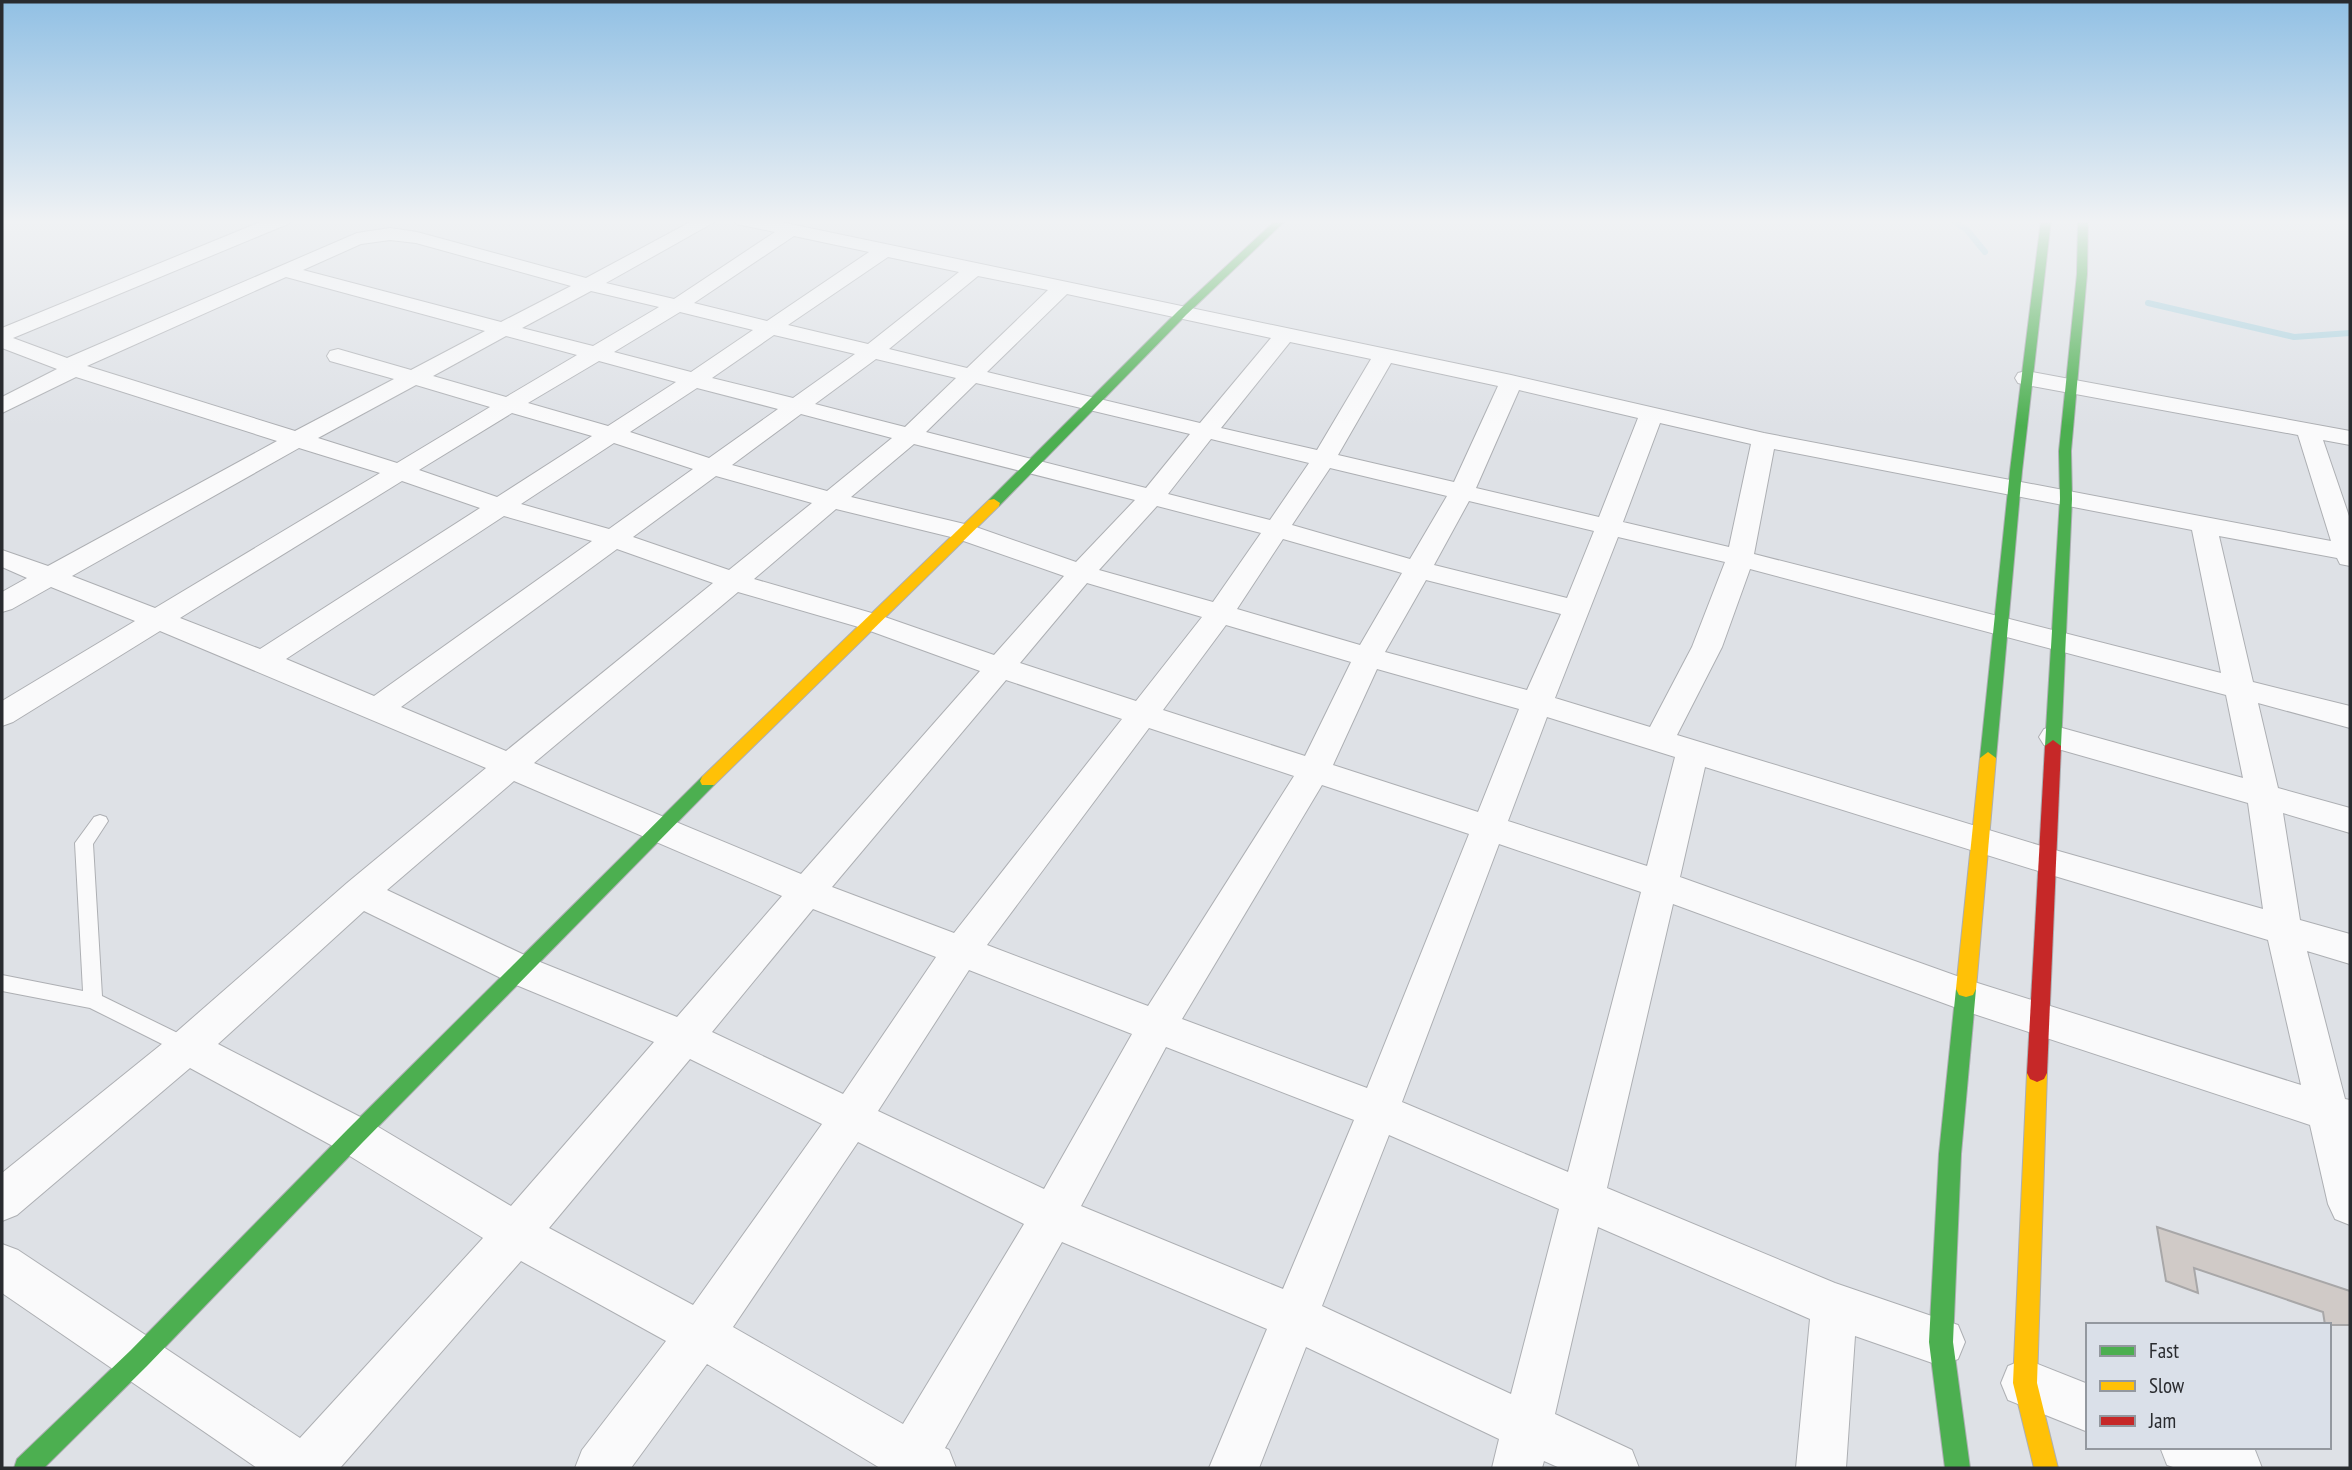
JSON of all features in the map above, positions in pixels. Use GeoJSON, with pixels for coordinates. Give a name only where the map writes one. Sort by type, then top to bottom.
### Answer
{"type":"FeatureCollection","features":[{"type":"Feature","properties":{"kind":"main road"},"geometry":{"type":"LineString","coordinates":[[26,1468],[139,1358],[660,828],[1032,466],[1208,289]]}},
{"type":"Feature","properties":{"kind":"main road"},"geometry":{"type":"LineString","coordinates":[[1957,1468],[1941,1342],[1950,1154],[1979,839],[2037,289]]}},
{"type":"Feature","properties":{"kind":"main road"},"geometry":{"type":"LineString","coordinates":[[2046,1468],[2025,1383],[2039,1019],[2066,499],[2063,481],[2068,387],[2080,289]]}},
{"type":"Feature","properties":{"kind":"street"},"geometry":{"type":"LineString","coordinates":[[2,335],[115,289]]}},
{"type":"Feature","properties":{"kind":"street"},"geometry":{"type":"LineString","coordinates":[[2,406],[71,368],[251,289]]}},
{"type":"Feature","properties":{"kind":"street"},"geometry":{"type":"LineString","coordinates":[[352,289],[595,355],[1276,529],[1416,569],[1577,608]]}},
{"type":"Feature","properties":{"kind":"street"},"geometry":{"type":"LineString","coordinates":[[2,603],[296,440],[584,289]]}},
{"type":"Feature","properties":{"kind":"street"},"geometry":{"type":"LineString","coordinates":[[606,289],[1092,405],[1325,457],[1740,558],[2240,690],[2350,716]]}},
{"type":"Feature","properties":{"kind":"street"},"geometry":{"type":"LineString","coordinates":[[2,715],[507,406],[705,289]]}},
{"type":"Feature","properties":{"kind":"street"},"geometry":{"type":"LineString","coordinates":[[263,661],[694,380],[828,289]]}},
{"type":"Feature","properties":{"kind":"street"},"geometry":{"type":"LineString","coordinates":[[378,709],[872,352],[951,289]]}},
{"type":"Feature","properties":{"kind":"street"},"geometry":{"type":"LineString","coordinates":[[2,1200],[187,1046],[360,893],[511,765],[910,435],[1061,289]]}},
{"type":"Feature","properties":{"kind":"street"},"geometry":{"type":"LineString","coordinates":[[1065,289],[1511,382],[1763,440],[2349,554],[2308,430]]}},
{"type":"Feature","properties":{"kind":"street"},"geometry":{"type":"LineString","coordinates":[[307,1468],[516,1234],[1081,573],[1151,498],[1284,335]]}},
{"type":"Feature","properties":{"kind":"street"},"geometry":{"type":"LineString","coordinates":[[2,341],[71,368],[401,472],[499,506],[613,539],[735,582],[872,622],[1002,668],[1662,885],[1965,995],[2338,1116]]}},
{"type":"Feature","properties":{"kind":"street"},"geometry":{"type":"LineString","coordinates":[[338,356],[831,500],[964,532],[1081,573],[1367,657],[1537,703],[2048,861],[2350,949]]}},
{"type":"Feature","properties":{"kind":"street"},"geometry":{"type":"LineString","coordinates":[[600,1468],[700,1334],[852,1116],[961,951],[1220,613],[1325,457],[1384,356]]}},
{"type":"Feature","properties":{"kind":"street"},"geometry":{"type":"LineString","coordinates":[[2026,378],[2350,438]]}},
{"type":"Feature","properties":{"kind":"street"},"geometry":{"type":"LineString","coordinates":[[187,1046],[355,1136],[516,1234],[700,1334],[916,1465],[1156,1027],[1315,769],[1367,657],[1462,492],[1511,382]]}},
{"type":"Feature","properties":{"kind":"street"},"geometry":{"type":"LineString","coordinates":[[1234,1468],[1378,1111],[1651,415]]}},
{"type":"Feature","properties":{"kind":"street"},"geometry":{"type":"LineString","coordinates":[[1658,741],[1707,647],[1740,558],[1763,440]]}},
{"type":"Feature","properties":{"kind":"street"},"geometry":{"type":"LineString","coordinates":[[2204,526],[2263,794],[2284,931],[2338,1116],[2350,1204]]}},
{"type":"Feature","properties":{"kind":"street"},"geometry":{"type":"LineString","coordinates":[[2,558],[263,661],[807,891],[1378,1111],[1834,1306],[1941,1342]]}},
{"type":"Feature","properties":{"kind":"street"},"geometry":{"type":"LineString","coordinates":[[2055,737],[2350,820]]}},
{"type":"Feature","properties":{"kind":"street"},"geometry":{"type":"LineString","coordinates":[[1517,1468],[1693,751]]}},
{"type":"Feature","properties":{"kind":"street"},"geometry":{"type":"LineString","coordinates":[[360,893],[522,971],[684,1037],[852,1116],[1053,1216],[1294,1317],[1614,1468]]}},
{"type":"Feature","properties":{"kind":"street"},"geometry":{"type":"LineString","coordinates":[[2,1266],[300,1468]]}},
{"type":"Feature","properties":{"kind":"street"},"geometry":{"type":"LineString","coordinates":[[1821,1468],[1834,1306]]}},
{"type":"Feature","properties":{"kind":"street"},"geometry":{"type":"LineString","coordinates":[[2025,1383],[2086,1407]]}},
{"type":"Feature","properties":{"kind":"street"},"geometry":{"type":"LineString","coordinates":[[2190,1449],[2237,1468]]}},
{"type":"Feature","properties":{"kind":"lane"},"geometry":{"type":"LineString","coordinates":[[93,1001],[85,843],[100,821]]}},
{"type":"Feature","properties":{"kind":"lane"},"geometry":{"type":"LineString","coordinates":[[2,983],[93,1001],[187,1046]]}},
{"type":"Feature","properties":{"kind":"building"},"geometry":{"type":"Polygon","coordinates":[[[2157,1227],[2350,1291],[2350,1325],[2325,1323],[2323,1312],[2194,1268],[2198,1293],[2166,1281],[2157,1227]]]}},
{"type":"Feature","properties":{"kind":"waterway"},"geometry":{"type":"LineString","coordinates":[[2148,303],[2294,337],[2350,333]]}},
{"type":"Feature","properties":{"kind":"traffic: fast"},"geometry":{"type":"LineString","coordinates":[[994,503],[1208,289]]}},
{"type":"Feature","properties":{"kind":"traffic: fast"},"geometry":{"type":"LineString","coordinates":[[1988,758],[2016,471],[2038,289]]}},
{"type":"Feature","properties":{"kind":"traffic: fast"},"geometry":{"type":"LineString","coordinates":[[2053,746],[2066,499],[2065,451],[2081,289]]}},
{"type":"Feature","properties":{"kind":"traffic: fast"},"geometry":{"type":"LineString","coordinates":[[26,1468],[139,1358],[708,781]]}},
{"type":"Feature","properties":{"kind":"traffic: fast"},"geometry":{"type":"LineString","coordinates":[[1957,1468],[1941,1342],[1950,1154],[1966,989]]}},
{"type":"Feature","properties":{"kind":"traffic: slow"},"geometry":{"type":"LineString","coordinates":[[708,781],[994,503]]}},
{"type":"Feature","properties":{"kind":"traffic: slow"},"geometry":{"type":"LineString","coordinates":[[1966,989],[1988,758]]}},
{"type":"Feature","properties":{"kind":"traffic: slow"},"geometry":{"type":"LineString","coordinates":[[2037,1073],[2025,1383],[2046,1468]]}},
{"type":"Feature","properties":{"kind":"traffic: jam"},"geometry":{"type":"LineString","coordinates":[[2037,1073],[2053,746]]}}]}
